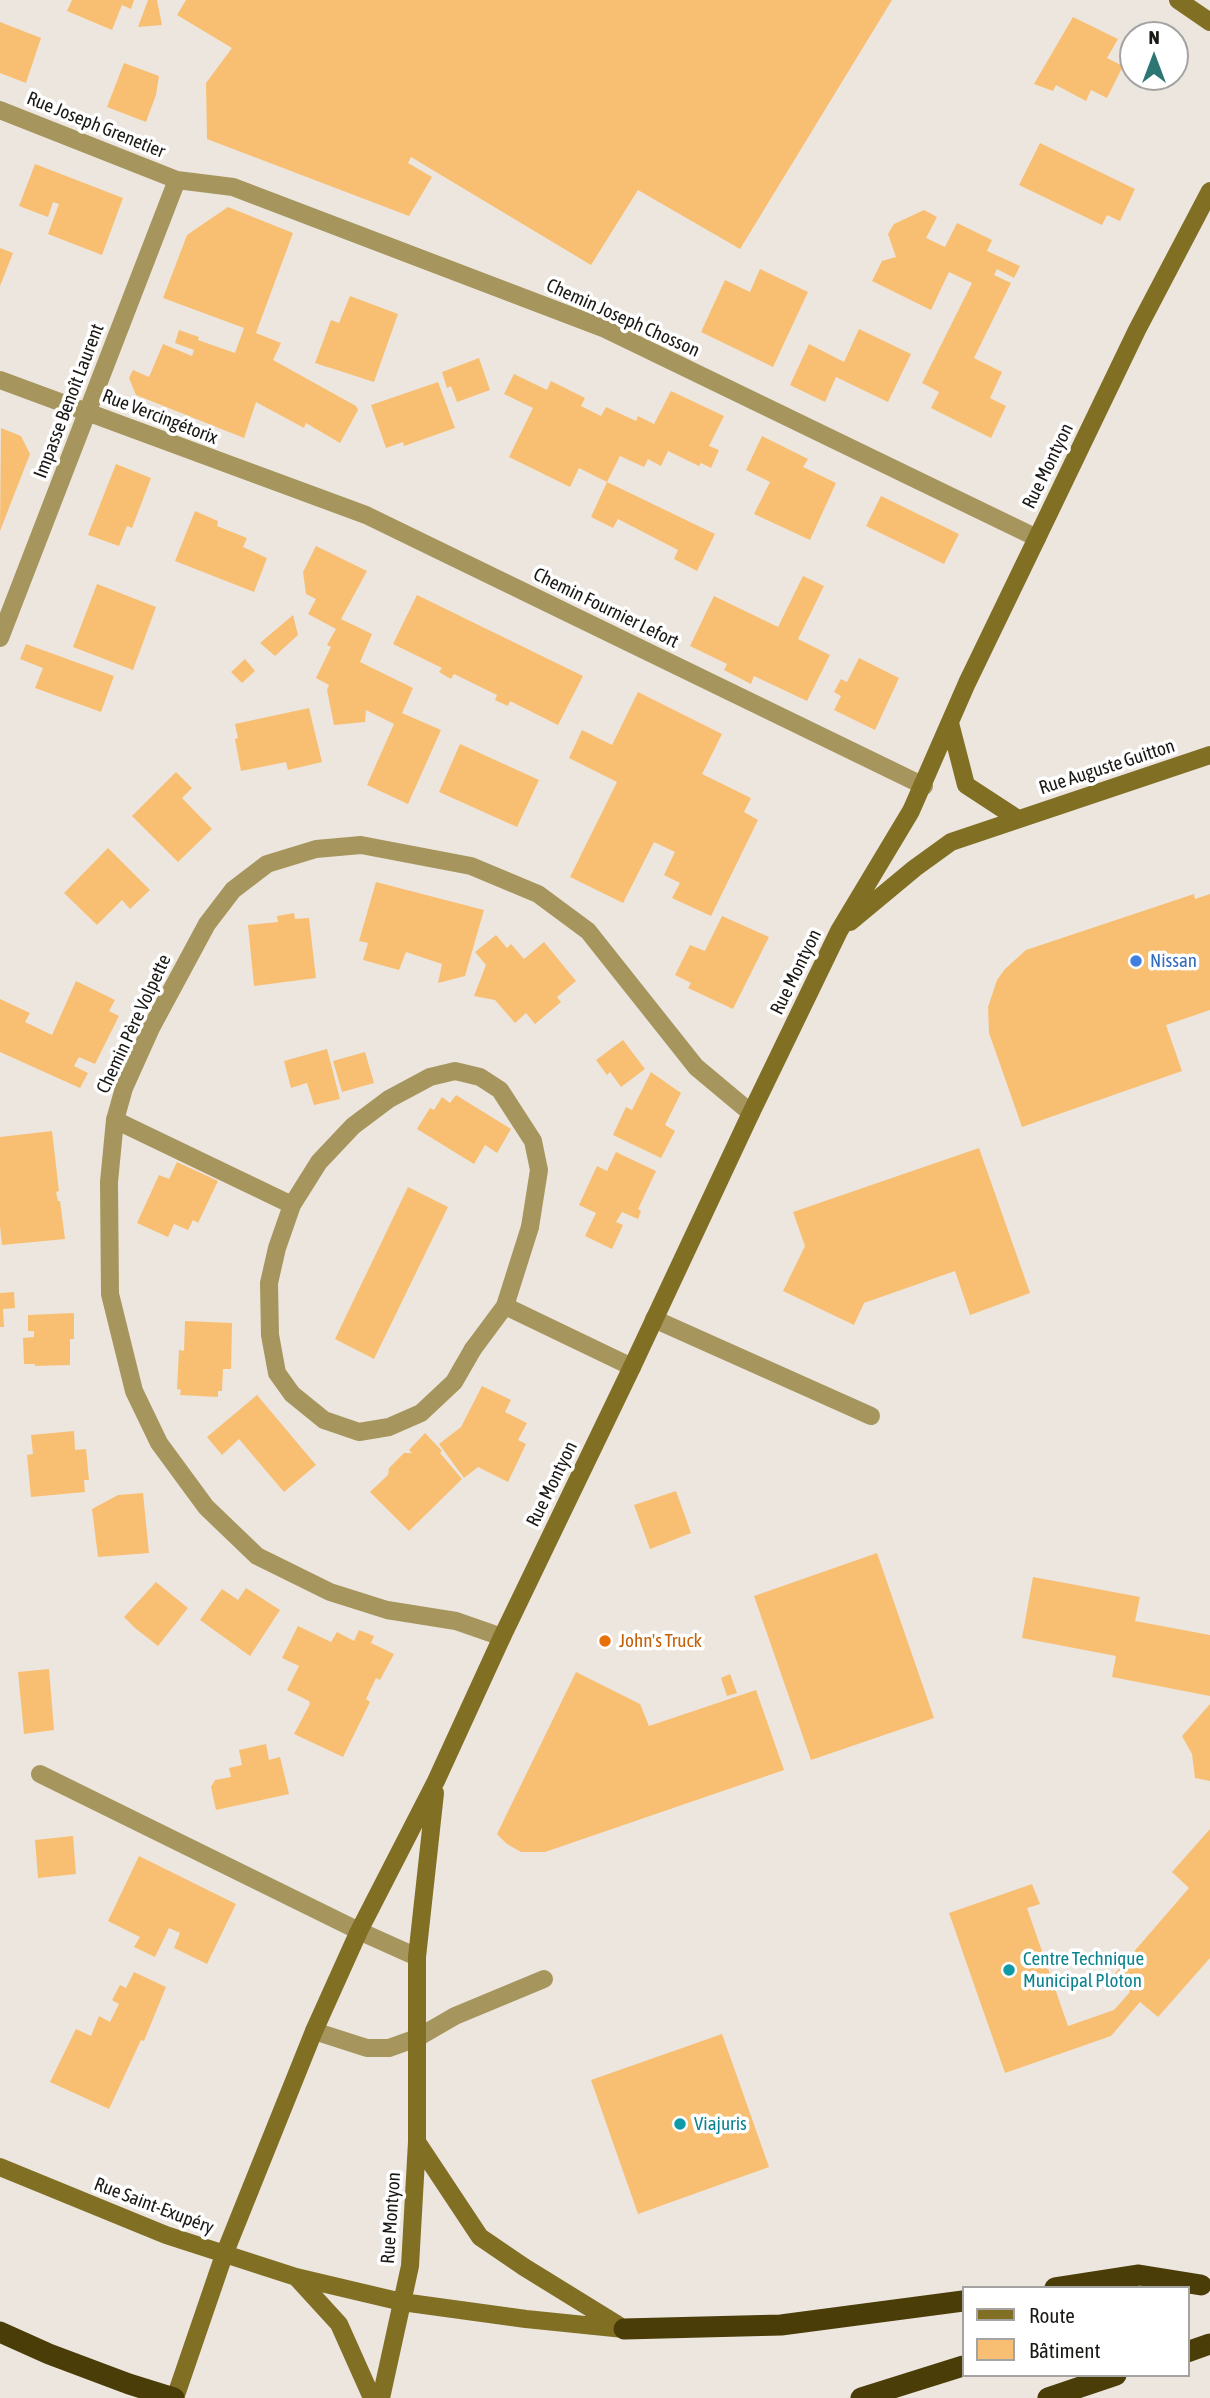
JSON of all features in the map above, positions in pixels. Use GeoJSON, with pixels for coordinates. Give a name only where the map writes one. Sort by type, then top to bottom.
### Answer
{"type":"FeatureCollection","features":[{"type":"Feature","properties":{"kind":"highway"},"geometry":{"type":"LineString","coordinates":[[1068,2286],[1139,2275],[1199,2285]]}},
{"type":"Feature","properties":{"kind":"highway"},"geometry":{"type":"LineString","coordinates":[[624,2329],[781,2325],[962,2301]]}},
{"type":"Feature","properties":{"kind":"highway"},"geometry":{"type":"LineString","coordinates":[[0,2332],[49,2354],[174,2398]]}},
{"type":"Feature","properties":{"kind":"highway"},"geometry":{"type":"LineString","coordinates":[[1189,2351],[1210,2344]]}},
{"type":"Feature","properties":{"kind":"highway"},"geometry":{"type":"LineString","coordinates":[[861,2398],[962,2366]]}},
{"type":"Feature","properties":{"kind":"highway"},"geometry":{"type":"LineString","coordinates":[[1048,2398],[1110,2377]]}},
{"type":"Feature","properties":{"kind":"street"},"geometry":{"type":"LineString","coordinates":[[1178,0],[1210,22]]}},
{"type":"Feature","properties":{"kind":"street","name":"Rue Joseph Grenetier"},"geometry":{"type":"LineString","coordinates":[[0,110],[177,180]]}},
{"type":"Feature","properties":{"kind":"street","name":"Impasse Benoît Laurent"},"geometry":{"type":"LineString","coordinates":[[0,638],[177,180]]}},
{"type":"Feature","properties":{"kind":"street","name":"Chemin Joseph Chosson"},"geometry":{"type":"LineString","coordinates":[[177,180],[233,187],[603,328],[1037,538]]}},
{"type":"Feature","properties":{"kind":"street","name":"Rue Montyon"},"geometry":{"type":"LineString","coordinates":[[174,2398],[224,2255],[314,2031],[359,1931],[436,1781],[502,1637],[839,932],[911,811],[950,723],[1137,330],[1210,191]]}},
{"type":"Feature","properties":{"kind":"street","name":"Rue Vercingétorix"},"geometry":{"type":"LineString","coordinates":[[0,380],[266,480]]}},
{"type":"Feature","properties":{"kind":"street","name":"Chemin Fournier Lefort"},"geometry":{"type":"LineString","coordinates":[[266,480],[366,515],[923,786]]}},
{"type":"Feature","properties":{"kind":"street"},"geometry":{"type":"LineString","coordinates":[[950,723],[966,785],[1018,819]]}},
{"type":"Feature","properties":{"kind":"street","name":"Rue Auguste Guitton"},"geometry":{"type":"LineString","coordinates":[[839,932],[915,867],[951,842],[1210,755]]}},
{"type":"Feature","properties":{"kind":"street","name":"Chemin Père Volpette"},"geometry":{"type":"LineString","coordinates":[[502,1637],[456,1621],[387,1610],[330,1592],[257,1556],[206,1507],[159,1443],[134,1391],[110,1294],[109,1182],[115,1120],[124,1088],[175,980],[207,924],[233,890],[267,864],[316,849],[361,845],[471,866],[538,894],[588,932],[696,1067],[751,1113]]}},
{"type":"Feature","properties":{"kind":"street"},"geometry":{"type":"LineString","coordinates":[[455,1071],[480,1077],[500,1090],[533,1141],[539,1170],[530,1227],[505,1306],[473,1349],[454,1382],[421,1413],[390,1427],[359,1432],[324,1420],[292,1394],[277,1373],[270,1335],[269,1283],[277,1248],[292,1205],[319,1162],[353,1126],[388,1099],[430,1077],[455,1071]]}},
{"type":"Feature","properties":{"kind":"street"},"geometry":{"type":"LineString","coordinates":[[115,1120],[292,1205]]}},
{"type":"Feature","properties":{"kind":"street"},"geometry":{"type":"LineString","coordinates":[[505,1306],[632,1367]]}},
{"type":"Feature","properties":{"kind":"street"},"geometry":{"type":"LineString","coordinates":[[654,1319],[871,1416]]}},
{"type":"Feature","properties":{"kind":"street"},"geometry":{"type":"LineString","coordinates":[[40,1774],[417,1957]]}},
{"type":"Feature","properties":{"kind":"street","name":"Rue Montyon"},"geometry":{"type":"LineString","coordinates":[[381,2398],[410,2266],[417,2141],[417,1957],[436,1781]]}},
{"type":"Feature","properties":{"kind":"street"},"geometry":{"type":"LineString","coordinates":[[314,2031],[366,2048],[389,2048],[417,2038],[455,2016],[544,1979]]}},
{"type":"Feature","properties":{"kind":"street"},"geometry":{"type":"LineString","coordinates":[[417,2141],[480,2237],[624,2329]]}},
{"type":"Feature","properties":{"kind":"street","name":"Rue Saint-Exupéry"},"geometry":{"type":"LineString","coordinates":[[0,2167],[154,2230],[296,2277],[402,2302],[624,2329]]}},
{"type":"Feature","properties":{"kind":"street"},"geometry":{"type":"LineString","coordinates":[[296,2277],[339,2324],[372,2398]]}},
{"type":"Feature","properties":{"kind":"building"},"geometry":{"type":"Polygon","coordinates":[[[72,0],[134,0],[131,9],[122,5],[112,30],[67,11],[72,0]]]}},
{"type":"Feature","properties":{"kind":"building"},"geometry":{"type":"Polygon","coordinates":[[[148,0],[157,0],[162,25],[138,27],[148,0]]]}},
{"type":"Feature","properties":{"kind":"building"},"geometry":{"type":"Polygon","coordinates":[[[186,0],[892,0],[740,249],[638,190],[591,265],[411,157],[408,163],[432,177],[409,216],[207,139],[206,83],[232,48],[177,15],[186,0]]]}},
{"type":"Feature","properties":{"kind":"building"},"geometry":{"type":"Polygon","coordinates":[[[1073,17],[1118,39],[1107,58],[1119,64],[1119,74],[1107,98],[1091,90],[1086,101],[1056,85],[1053,91],[1034,84],[1073,17]]]}},
{"type":"Feature","properties":{"kind":"building"},"geometry":{"type":"Polygon","coordinates":[[[0,22],[41,38],[26,83],[0,73],[0,22]]]}},
{"type":"Feature","properties":{"kind":"building"},"geometry":{"type":"Polygon","coordinates":[[[124,63],[159,76],[156,95],[146,122],[107,107],[124,63]]]}},
{"type":"Feature","properties":{"kind":"building"},"geometry":{"type":"Polygon","coordinates":[[[1040,143],[1135,189],[1120,221],[1107,215],[1102,225],[1019,185],[1040,143]]]}},
{"type":"Feature","properties":{"kind":"building"},"geometry":{"type":"Polygon","coordinates":[[[35,164],[123,198],[102,255],[48,234],[59,204],[53,202],[48,217],[19,206],[35,164]]]}},
{"type":"Feature","properties":{"kind":"building"},"geometry":{"type":"Polygon","coordinates":[[[228,207],[293,233],[256,333],[281,343],[273,360],[356,406],[358,410],[340,443],[306,423],[304,428],[256,402],[244,438],[136,395],[129,378],[133,370],[149,377],[163,344],[192,356],[194,350],[175,343],[179,330],[235,353],[244,328],[163,298],[187,235],[228,207]]]}},
{"type":"Feature","properties":{"kind":"building"},"geometry":{"type":"Polygon","coordinates":[[[924,210],[937,217],[926,238],[945,247],[957,223],[992,240],[987,251],[1020,266],[1014,278],[997,269],[994,275],[1011,283],[974,358],[1002,372],[990,398],[1006,406],[991,438],[931,408],[939,392],[922,383],[972,283],[949,272],[931,310],[872,281],[882,261],[896,257],[888,234],[894,224],[924,210]]]}},
{"type":"Feature","properties":{"kind":"building"},"geometry":{"type":"Polygon","coordinates":[[[0,248],[13,253],[0,286],[0,248]]]}},
{"type":"Feature","properties":{"kind":"building"},"geometry":{"type":"Polygon","coordinates":[[[760,269],[808,292],[773,367],[701,332],[725,280],[750,292],[760,269]]]}},
{"type":"Feature","properties":{"kind":"building"},"geometry":{"type":"Polygon","coordinates":[[[350,296],[398,314],[374,382],[315,363],[331,320],[339,323],[350,296]]]}},
{"type":"Feature","properties":{"kind":"building"},"geometry":{"type":"Polygon","coordinates":[[[859,329],[911,354],[888,402],[836,377],[825,402],[790,385],[809,344],[844,362],[859,329]]]}},
{"type":"Feature","properties":{"kind":"building"},"geometry":{"type":"Polygon","coordinates":[[[479,358],[490,390],[457,402],[451,386],[447,388],[442,372],[479,358]]]}},
{"type":"Feature","properties":{"kind":"building"},"geometry":{"type":"Polygon","coordinates":[[[514,374],[547,390],[551,381],[585,398],[581,406],[601,416],[606,407],[636,421],[638,416],[654,424],[671,391],[724,416],[709,446],[719,450],[711,468],[701,463],[699,466],[668,451],[661,466],[648,459],[644,467],[620,456],[607,482],[579,468],[570,487],[509,457],[533,408],[504,394],[514,374]]]}},
{"type":"Feature","properties":{"kind":"building"},"geometry":{"type":"Polygon","coordinates":[[[438,382],[455,428],[404,446],[403,442],[386,448],[371,405],[438,382]]]}},
{"type":"Feature","properties":{"kind":"building"},"geometry":{"type":"Polygon","coordinates":[[[1,428],[21,436],[30,454],[0,531],[1,428]]]}},
{"type":"Feature","properties":{"kind":"building"},"geometry":{"type":"Polygon","coordinates":[[[762,436],[808,459],[803,467],[836,483],[810,540],[754,514],[770,482],[746,470],[762,436]]]}},
{"type":"Feature","properties":{"kind":"building"},"geometry":{"type":"Polygon","coordinates":[[[116,464],[151,478],[132,528],[127,526],[119,546],[88,535],[116,464]]]}},
{"type":"Feature","properties":{"kind":"building"},"geometry":{"type":"Polygon","coordinates":[[[607,482],[715,534],[697,571],[674,559],[678,550],[618,519],[613,528],[591,517],[607,482]]]}},
{"type":"Feature","properties":{"kind":"building"},"geometry":{"type":"Polygon","coordinates":[[[881,496],[959,534],[944,564],[866,526],[881,496]]]}},
{"type":"Feature","properties":{"kind":"building"},"geometry":{"type":"Polygon","coordinates":[[[195,511],[218,521],[217,526],[247,538],[243,547],[267,558],[254,592],[175,561],[195,511]]]}},
{"type":"Feature","properties":{"kind":"building"},"geometry":{"type":"Polygon","coordinates":[[[316,546],[367,571],[341,619],[372,634],[360,662],[413,688],[402,713],[441,730],[408,804],[367,785],[394,724],[366,710],[365,722],[334,725],[327,690],[329,685],[316,678],[331,647],[327,645],[336,629],[308,614],[316,599],[306,594],[303,572],[316,546]]]}},
{"type":"Feature","properties":{"kind":"building"},"geometry":{"type":"Polygon","coordinates":[[[803,576],[824,586],[798,639],[830,655],[807,701],[754,676],[751,684],[724,670],[727,664],[690,646],[714,596],[778,627],[803,576]]]}},
{"type":"Feature","properties":{"kind":"building"},"geometry":{"type":"Polygon","coordinates":[[[97,584],[156,607],[133,670],[73,647],[97,584]]]}},
{"type":"Feature","properties":{"kind":"building"},"geometry":{"type":"Polygon","coordinates":[[[417,595],[583,676],[558,725],[510,701],[508,706],[495,700],[497,695],[454,674],[451,679],[439,672],[442,668],[393,644],[417,595]]]}},
{"type":"Feature","properties":{"kind":"building"},"geometry":{"type":"Polygon","coordinates":[[[293,615],[298,635],[275,656],[260,643],[293,615]]]}},
{"type":"Feature","properties":{"kind":"building"},"geometry":{"type":"Polygon","coordinates":[[[26,644],[114,676],[101,712],[35,688],[43,668],[20,659],[26,644]]]}},
{"type":"Feature","properties":{"kind":"building"},"geometry":{"type":"Polygon","coordinates":[[[859,658],[899,678],[875,730],[834,710],[841,696],[834,692],[841,679],[847,682],[859,658]]]}},
{"type":"Feature","properties":{"kind":"building"},"geometry":{"type":"Polygon","coordinates":[[[245,659],[255,671],[242,683],[231,672],[245,659]]]}},
{"type":"Feature","properties":{"kind":"building"},"geometry":{"type":"Polygon","coordinates":[[[638,692],[722,734],[702,774],[751,798],[744,812],[758,820],[711,916],[672,898],[680,883],[664,875],[675,852],[654,842],[623,903],[570,877],[617,782],[569,758],[582,730],[612,745],[638,692]]]}},
{"type":"Feature","properties":{"kind":"building"},"geometry":{"type":"Polygon","coordinates":[[[309,708],[322,762],[288,770],[286,762],[241,771],[235,724],[309,708]]]}},
{"type":"Feature","properties":{"kind":"building"},"geometry":{"type":"Polygon","coordinates":[[[460,744],[539,780],[517,827],[439,792],[460,744]]]}},
{"type":"Feature","properties":{"kind":"building"},"geometry":{"type":"Polygon","coordinates":[[[176,772],[192,788],[182,798],[212,829],[178,862],[132,816],[176,772]]]}},
{"type":"Feature","properties":{"kind":"building"},"geometry":{"type":"Polygon","coordinates":[[[108,848],[150,890],[130,909],[122,900],[97,925],[64,893],[108,848]]]}},
{"type":"Feature","properties":{"kind":"building"},"geometry":{"type":"Polygon","coordinates":[[[376,882],[484,910],[465,976],[438,983],[442,964],[406,952],[399,970],[363,960],[368,943],[359,941],[376,882]]]}},
{"type":"Feature","properties":{"kind":"building"},"geometry":{"type":"Polygon","coordinates":[[[1194,894],[1195,899],[1210,894],[1210,1010],[1166,1025],[1182,1071],[1022,1127],[989,1033],[988,1007],[997,980],[1005,969],[1026,950],[1194,894]]]}},
{"type":"Feature","properties":{"kind":"building"},"geometry":{"type":"Polygon","coordinates":[[[294,913],[295,919],[309,918],[316,978],[254,986],[248,925],[278,922],[277,916],[294,913]]]}},
{"type":"Feature","properties":{"kind":"building"},"geometry":{"type":"Polygon","coordinates":[[[722,916],[769,937],[733,1009],[688,988],[691,983],[675,975],[690,945],[705,951],[722,916]]]}},
{"type":"Feature","properties":{"kind":"building"},"geometry":{"type":"Polygon","coordinates":[[[496,935],[507,948],[511,944],[524,959],[544,942],[576,981],[557,997],[561,1002],[535,1024],[526,1013],[515,1023],[495,1000],[474,996],[486,965],[475,952],[496,935]]]}},
{"type":"Feature","properties":{"kind":"building"},"geometry":{"type":"Polygon","coordinates":[[[76,981],[115,1000],[109,1011],[119,1016],[95,1064],[79,1057],[74,1066],[88,1073],[80,1088],[0,1052],[0,999],[30,1013],[25,1022],[52,1035],[76,981]]]}},
{"type":"Feature","properties":{"kind":"building"},"geometry":{"type":"Polygon","coordinates":[[[623,1040],[645,1069],[621,1087],[610,1072],[607,1075],[596,1060],[623,1040]]]}},
{"type":"Feature","properties":{"kind":"building"},"geometry":{"type":"Polygon","coordinates":[[[327,1049],[340,1099],[314,1105],[307,1083],[291,1088],[284,1061],[327,1049]]]}},
{"type":"Feature","properties":{"kind":"building"},"geometry":{"type":"Polygon","coordinates":[[[365,1052],[374,1083],[342,1092],[333,1061],[365,1052]]]}},
{"type":"Feature","properties":{"kind":"building"},"geometry":{"type":"Polygon","coordinates":[[[651,1072],[681,1093],[665,1125],[675,1131],[661,1158],[613,1135],[626,1107],[632,1110],[651,1072]]]}},
{"type":"Feature","properties":{"kind":"building"},"geometry":{"type":"Polygon","coordinates":[[[456,1095],[511,1129],[497,1153],[485,1145],[474,1164],[417,1129],[430,1108],[434,1110],[442,1097],[450,1103],[456,1095]]]}},
{"type":"Feature","properties":{"kind":"building"},"geometry":{"type":"Polygon","coordinates":[[[52,1131],[59,1191],[56,1192],[60,1201],[65,1239],[2,1245],[0,1137],[52,1131]]]}},
{"type":"Feature","properties":{"kind":"building"},"geometry":{"type":"Polygon","coordinates":[[[979,1148],[1030,1293],[970,1315],[955,1271],[864,1303],[854,1325],[783,1291],[805,1246],[793,1212],[979,1148]]]}},
{"type":"Feature","properties":{"kind":"building"},"geometry":{"type":"Polygon","coordinates":[[[616,1152],[656,1171],[638,1209],[641,1211],[638,1219],[622,1212],[616,1222],[623,1225],[612,1249],[585,1236],[596,1213],[579,1205],[597,1166],[607,1171],[616,1152]]]}},
{"type":"Feature","properties":{"kind":"building"},"geometry":{"type":"Polygon","coordinates":[[[177,1162],[218,1181],[198,1223],[193,1220],[188,1230],[174,1224],[168,1237],[137,1223],[159,1175],[169,1179],[177,1162]]]}},
{"type":"Feature","properties":{"kind":"building"},"geometry":{"type":"Polygon","coordinates":[[[408,1187],[448,1207],[374,1359],[335,1339],[408,1187]]]}},
{"type":"Feature","properties":{"kind":"building"},"geometry":{"type":"Polygon","coordinates":[[[14,1292],[15,1308],[3,1309],[4,1327],[0,1327],[0,1293],[14,1292]]]}},
{"type":"Feature","properties":{"kind":"building"},"geometry":{"type":"Polygon","coordinates":[[[74,1313],[70,1365],[24,1364],[23,1338],[34,1337],[34,1331],[28,1331],[28,1315],[74,1313]]]}},
{"type":"Feature","properties":{"kind":"building"},"geometry":{"type":"Polygon","coordinates":[[[185,1321],[232,1323],[231,1369],[223,1369],[222,1391],[218,1391],[218,1397],[180,1395],[181,1390],[177,1389],[179,1350],[184,1351],[185,1321]]]}},
{"type":"Feature","properties":{"kind":"building"},"geometry":{"type":"Polygon","coordinates":[[[482,1386],[511,1400],[505,1412],[527,1423],[518,1440],[526,1444],[508,1482],[478,1467],[464,1478],[439,1444],[461,1427],[482,1386]]]}},
{"type":"Feature","properties":{"kind":"building"},"geometry":{"type":"Polygon","coordinates":[[[257,1395],[316,1465],[284,1492],[239,1439],[222,1455],[207,1437],[257,1395]]]}},
{"type":"Feature","properties":{"kind":"building"},"geometry":{"type":"Polygon","coordinates":[[[74,1431],[75,1450],[86,1449],[89,1480],[84,1480],[85,1492],[31,1497],[27,1455],[33,1454],[31,1435],[74,1431]]]}},
{"type":"Feature","properties":{"kind":"building"},"geometry":{"type":"Polygon","coordinates":[[[425,1433],[462,1479],[409,1531],[370,1492],[388,1475],[389,1468],[404,1453],[412,1453],[409,1450],[425,1433]]]}},
{"type":"Feature","properties":{"kind":"building"},"geometry":{"type":"Polygon","coordinates":[[[676,1491],[691,1533],[650,1549],[634,1505],[676,1491]]]}},
{"type":"Feature","properties":{"kind":"building"},"geometry":{"type":"Polygon","coordinates":[[[143,1493],[149,1553],[98,1557],[92,1509],[118,1495],[143,1493]]]}},
{"type":"Feature","properties":{"kind":"building"},"geometry":{"type":"Polygon","coordinates":[[[877,1553],[934,1718],[811,1760],[754,1596],[877,1553]]]}},
{"type":"Feature","properties":{"kind":"building"},"geometry":{"type":"Polygon","coordinates":[[[1033,1577],[1140,1597],[1135,1621],[1210,1635],[1210,1696],[1112,1677],[1116,1656],[1022,1638],[1033,1577]]]}},
{"type":"Feature","properties":{"kind":"building"},"geometry":{"type":"Polygon","coordinates":[[[156,1582],[188,1608],[158,1646],[124,1617],[156,1582]]]}},
{"type":"Feature","properties":{"kind":"building"},"geometry":{"type":"Polygon","coordinates":[[[246,1588],[280,1610],[250,1656],[200,1620],[222,1589],[238,1600],[246,1588]]]}},
{"type":"Feature","properties":{"kind":"building"},"geometry":{"type":"Polygon","coordinates":[[[298,1626],[331,1642],[337,1632],[354,1641],[359,1630],[374,1636],[371,1643],[394,1654],[380,1680],[376,1678],[366,1699],[370,1702],[343,1757],[294,1734],[310,1704],[287,1690],[299,1666],[282,1658],[298,1626]]]}},
{"type":"Feature","properties":{"kind":"building"},"geometry":{"type":"Polygon","coordinates":[[[49,1669],[54,1730],[24,1734],[18,1672],[49,1669]]]}},
{"type":"Feature","properties":{"kind":"building"},"geometry":{"type":"Polygon","coordinates":[[[576,1672],[640,1704],[649,1726],[756,1690],[784,1770],[545,1852],[521,1852],[497,1834],[576,1672]]]}},
{"type":"Feature","properties":{"kind":"building"},"geometry":{"type":"Polygon","coordinates":[[[730,1674],[737,1693],[727,1696],[721,1678],[730,1674]]]}},
{"type":"Feature","properties":{"kind":"building"},"geometry":{"type":"Polygon","coordinates":[[[1210,1704],[1210,1781],[1195,1778],[1192,1754],[1182,1736],[1210,1704]]]}},
{"type":"Feature","properties":{"kind":"building"},"geometry":{"type":"Polygon","coordinates":[[[266,1744],[269,1760],[280,1757],[289,1794],[216,1810],[211,1787],[215,1780],[231,1777],[229,1768],[242,1765],[239,1750],[266,1744]]]}},
{"type":"Feature","properties":{"kind":"building"},"geometry":{"type":"Polygon","coordinates":[[[1210,1829],[1210,1958],[1158,2017],[1140,2002],[1111,2036],[1005,2073],[949,1913],[1032,1884],[1040,1904],[1027,1908],[1068,2026],[1114,2010],[1130,1992],[1112,1977],[1189,1888],[1172,1872],[1210,1829]]]}},
{"type":"Feature","properties":{"kind":"building"},"geometry":{"type":"Polygon","coordinates":[[[73,1836],[76,1874],[38,1878],[35,1840],[73,1836]]]}},
{"type":"Feature","properties":{"kind":"building"},"geometry":{"type":"Polygon","coordinates":[[[139,1856],[236,1904],[207,1964],[174,1948],[180,1933],[169,1928],[155,1957],[134,1947],[140,1937],[108,1921],[139,1856]]]}},
{"type":"Feature","properties":{"kind":"building"},"geometry":{"type":"Polygon","coordinates":[[[134,1972],[166,1987],[144,2041],[141,2040],[109,2109],[50,2082],[76,2029],[91,2036],[99,2016],[110,2022],[119,2004],[112,2000],[120,1985],[126,1988],[134,1972]]]}},
{"type":"Feature","properties":{"kind":"building","name":"Viajuris"},"geometry":{"type":"Polygon","coordinates":[[[722,2034],[769,2167],[638,2214],[591,2080],[722,2034]]]}},
{"type":"Feature","properties":{"kind":"place","name":"Nissan"},"geometry":{"type":"Point","coordinates":[1136,961]}},
{"type":"Feature","properties":{"kind":"place","name":"John's Truck"},"geometry":{"type":"Point","coordinates":[605,1641]}},
{"type":"Feature","properties":{"kind":"place","name":"Centre Technique Municipal Ploton"},"geometry":{"type":"Point","coordinates":[1009,1970]}},
{"type":"Feature","properties":{"kind":"place","name":"Viajuris"},"geometry":{"type":"Point","coordinates":[680,2124]}}]}
